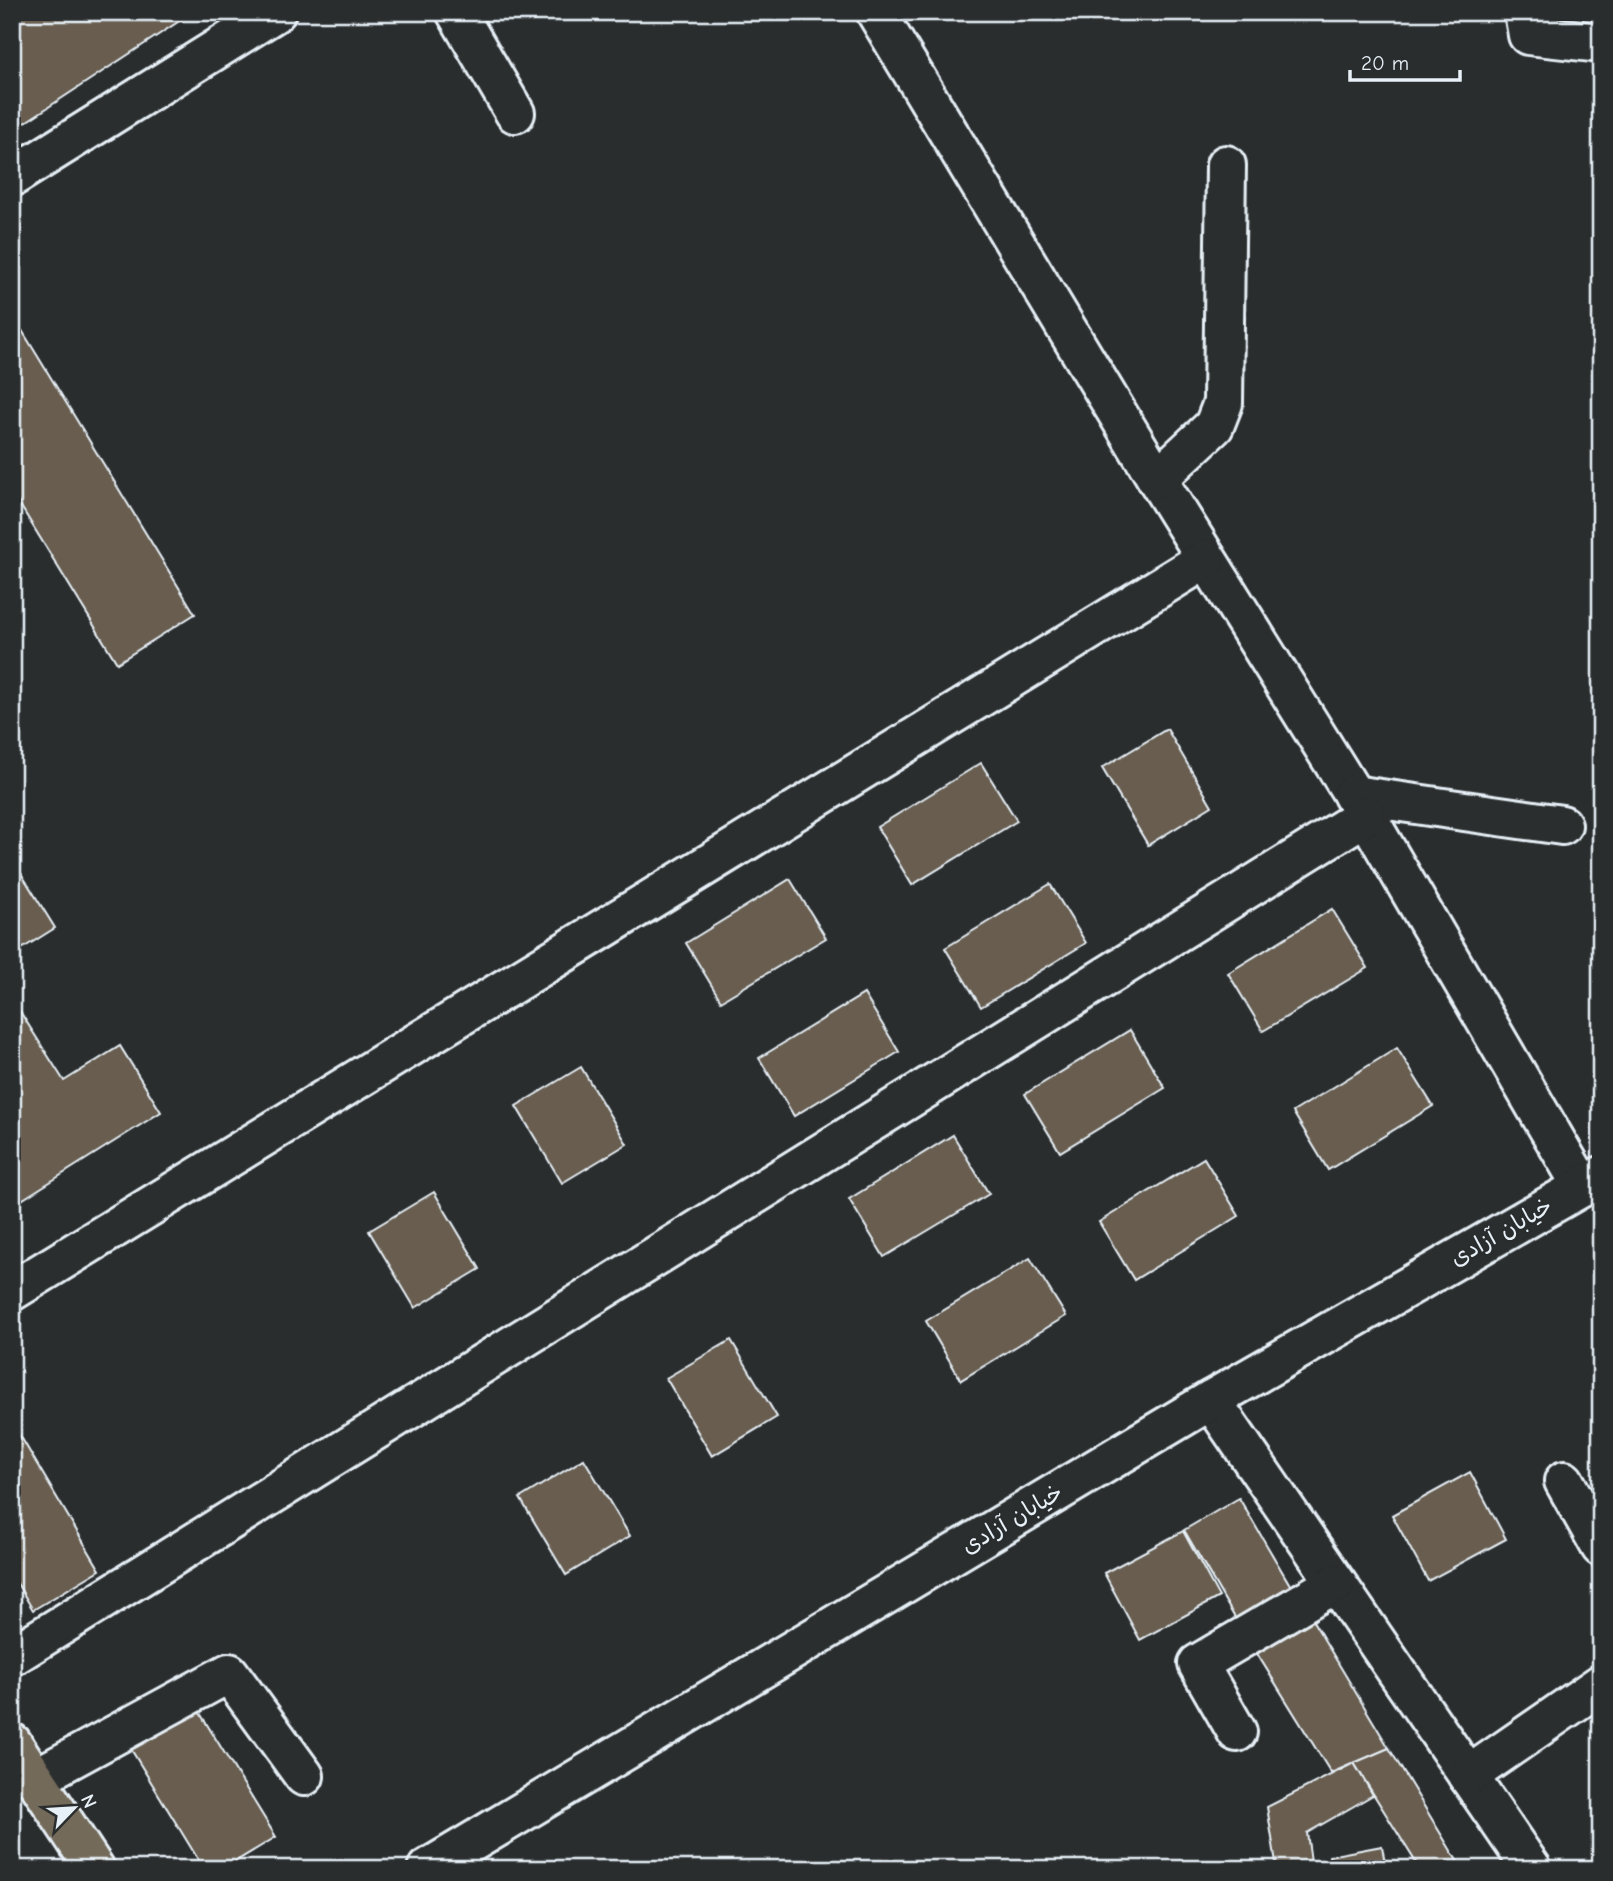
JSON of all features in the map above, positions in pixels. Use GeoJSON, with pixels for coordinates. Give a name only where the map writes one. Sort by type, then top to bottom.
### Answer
{"type":"FeatureCollection","features":[{"type":"Feature","properties":{"kind":"highway"},"geometry":{"type":"LineString","coordinates":[[12,1744],[95,1869]]}},
{"type":"Feature","properties":{"kind":"street"},"geometry":{"type":"LineString","coordinates":[[12,177],[221,27],[276,12]]}},
{"type":"Feature","properties":{"kind":"street"},"geometry":{"type":"LineString","coordinates":[[456,12],[515,113]]}},
{"type":"Feature","properties":{"kind":"street"},"geometry":{"type":"LineString","coordinates":[[876,12],[1157,479],[1591,1181]]}},
{"type":"Feature","properties":{"kind":"street"},"geometry":{"type":"LineString","coordinates":[[1524,12],[1528,35],[1601,43]]}},
{"type":"Feature","properties":{"kind":"street"},"geometry":{"type":"LineString","coordinates":[[1157,479],[1214,426],[1223,402],[1226,165]]}},
{"type":"Feature","properties":{"kind":"street"},"geometry":{"type":"LineString","coordinates":[[12,1291],[1206,559]]}},
{"type":"Feature","properties":{"kind":"street"},"geometry":{"type":"LineString","coordinates":[[12,1656],[1359,805],[1562,824]]}},
{"type":"Feature","properties":{"kind":"street","name":"خیابان آزادی"},"geometry":{"type":"LineString","coordinates":[[427,1869],[471,1857],[1211,1400],[1591,1181]]}},
{"type":"Feature","properties":{"kind":"street"},"geometry":{"type":"LineString","coordinates":[[1211,1400],[1532,1869]]}},
{"type":"Feature","properties":{"kind":"street"},"geometry":{"type":"LineString","coordinates":[[1564,1481],[1601,1547]]}},
{"type":"Feature","properties":{"kind":"street"},"geometry":{"type":"LineString","coordinates":[[1237,1732],[1198,1664],[1336,1583]]}},
{"type":"Feature","properties":{"kind":"street"},"geometry":{"type":"LineString","coordinates":[[34,1779],[229,1673],[304,1776]]}},
{"type":"Feature","properties":{"kind":"street"},"geometry":{"type":"LineString","coordinates":[[1468,1776],[1601,1684]]}},
{"type":"Feature","properties":{"kind":"building"},"geometry":{"type":"Polygon","coordinates":[[[12,12],[180,12],[184,18],[12,131],[12,12]]]}},
{"type":"Feature","properties":{"kind":"building"},"geometry":{"type":"Polygon","coordinates":[[[12,314],[195,614],[117,663],[12,492],[12,314]]]}},
{"type":"Feature","properties":{"kind":"building"},"geometry":{"type":"Polygon","coordinates":[[[1167,729],[1212,806],[1148,845],[1102,768],[1167,729]]]}},
{"type":"Feature","properties":{"kind":"building"},"geometry":{"type":"Polygon","coordinates":[[[981,763],[1017,821],[912,885],[877,827],[981,763]]]}},
{"type":"Feature","properties":{"kind":"building"},"geometry":{"type":"Polygon","coordinates":[[[14,862],[55,928],[12,955],[12,863],[14,862]]]}},
{"type":"Feature","properties":{"kind":"building"},"geometry":{"type":"Polygon","coordinates":[[[790,879],[826,938],[721,1001],[686,943],[790,879]]]}},
{"type":"Feature","properties":{"kind":"building"},"geometry":{"type":"Polygon","coordinates":[[[1050,884],[1086,943],[981,1007],[945,948],[1050,884]]]}},
{"type":"Feature","properties":{"kind":"building"},"geometry":{"type":"Polygon","coordinates":[[[1332,909],[1368,968],[1263,1031],[1228,973],[1332,909]]]}},
{"type":"Feature","properties":{"kind":"building"},"geometry":{"type":"Polygon","coordinates":[[[864,994],[899,1052],[794,1116],[759,1058],[864,994]]]}},
{"type":"Feature","properties":{"kind":"building"},"geometry":{"type":"Polygon","coordinates":[[[12,999],[64,1081],[120,1046],[161,1112],[12,1206],[12,999]]]}},
{"type":"Feature","properties":{"kind":"building"},"geometry":{"type":"Polygon","coordinates":[[[1130,1030],[1165,1088],[1060,1152],[1025,1094],[1130,1030]]]}},
{"type":"Feature","properties":{"kind":"building"},"geometry":{"type":"Polygon","coordinates":[[[1397,1048],[1433,1106],[1328,1170],[1293,1112],[1397,1048]]]}},
{"type":"Feature","properties":{"kind":"building"},"geometry":{"type":"Polygon","coordinates":[[[581,1067],[627,1144],[562,1183],[516,1106],[581,1067]]]}},
{"type":"Feature","properties":{"kind":"building"},"geometry":{"type":"Polygon","coordinates":[[[953,1135],[989,1194],[884,1257],[849,1199],[953,1135]]]}},
{"type":"Feature","properties":{"kind":"building"},"geometry":{"type":"Polygon","coordinates":[[[1204,1158],[1239,1216],[1134,1280],[1099,1222],[1204,1158]]]}},
{"type":"Feature","properties":{"kind":"building"},"geometry":{"type":"Polygon","coordinates":[[[434,1192],[480,1269],[415,1308],[369,1231],[434,1192]]]}},
{"type":"Feature","properties":{"kind":"building"},"geometry":{"type":"Polygon","coordinates":[[[1030,1258],[1066,1316],[961,1380],[926,1321],[1030,1258]]]}},
{"type":"Feature","properties":{"kind":"building"},"geometry":{"type":"Polygon","coordinates":[[[731,1340],[777,1417],[712,1456],[666,1378],[731,1340]]]}},
{"type":"Feature","properties":{"kind":"building"},"geometry":{"type":"Polygon","coordinates":[[[12,1422],[100,1570],[33,1610],[12,1575],[12,1422]]]}},
{"type":"Feature","properties":{"kind":"building"},"geometry":{"type":"Polygon","coordinates":[[[584,1459],[630,1536],[566,1575],[520,1498],[584,1459]]]}},
{"type":"Feature","properties":{"kind":"building"},"geometry":{"type":"Polygon","coordinates":[[[1470,1472],[1506,1539],[1428,1581],[1392,1515],[1470,1472]]]}},
{"type":"Feature","properties":{"kind":"building"},"geometry":{"type":"Polygon","coordinates":[[[1239,1498],[1293,1590],[1238,1623],[1184,1530],[1239,1498]]]}},
{"type":"Feature","properties":{"kind":"building"},"geometry":{"type":"Polygon","coordinates":[[[1183,1531],[1219,1597],[1140,1640],[1104,1573],[1183,1531]]]}},
{"type":"Feature","properties":{"kind":"building"},"geometry":{"type":"Polygon","coordinates":[[[1307,1611],[1389,1748],[1331,1773],[1251,1644],[1307,1611]]]}},
{"type":"Feature","properties":{"kind":"building"},"geometry":{"type":"Polygon","coordinates":[[[192,1700],[276,1837],[223,1869],[204,1869],[126,1741],[192,1700]]]}},
{"type":"Feature","properties":{"kind":"building"},"geometry":{"type":"Polygon","coordinates":[[[1389,1748],[1462,1869],[1420,1869],[1354,1763],[1389,1748]]]}},
{"type":"Feature","properties":{"kind":"building"},"geometry":{"type":"Polygon","coordinates":[[[1354,1763],[1373,1795],[1307,1833],[1312,1869],[1277,1869],[1267,1807],[1354,1763]]]}},
{"type":"Feature","properties":{"kind":"building"},"geometry":{"type":"Polygon","coordinates":[[[1382,1846],[1386,1869],[1331,1869],[1329,1856],[1382,1846]]]}}]}
